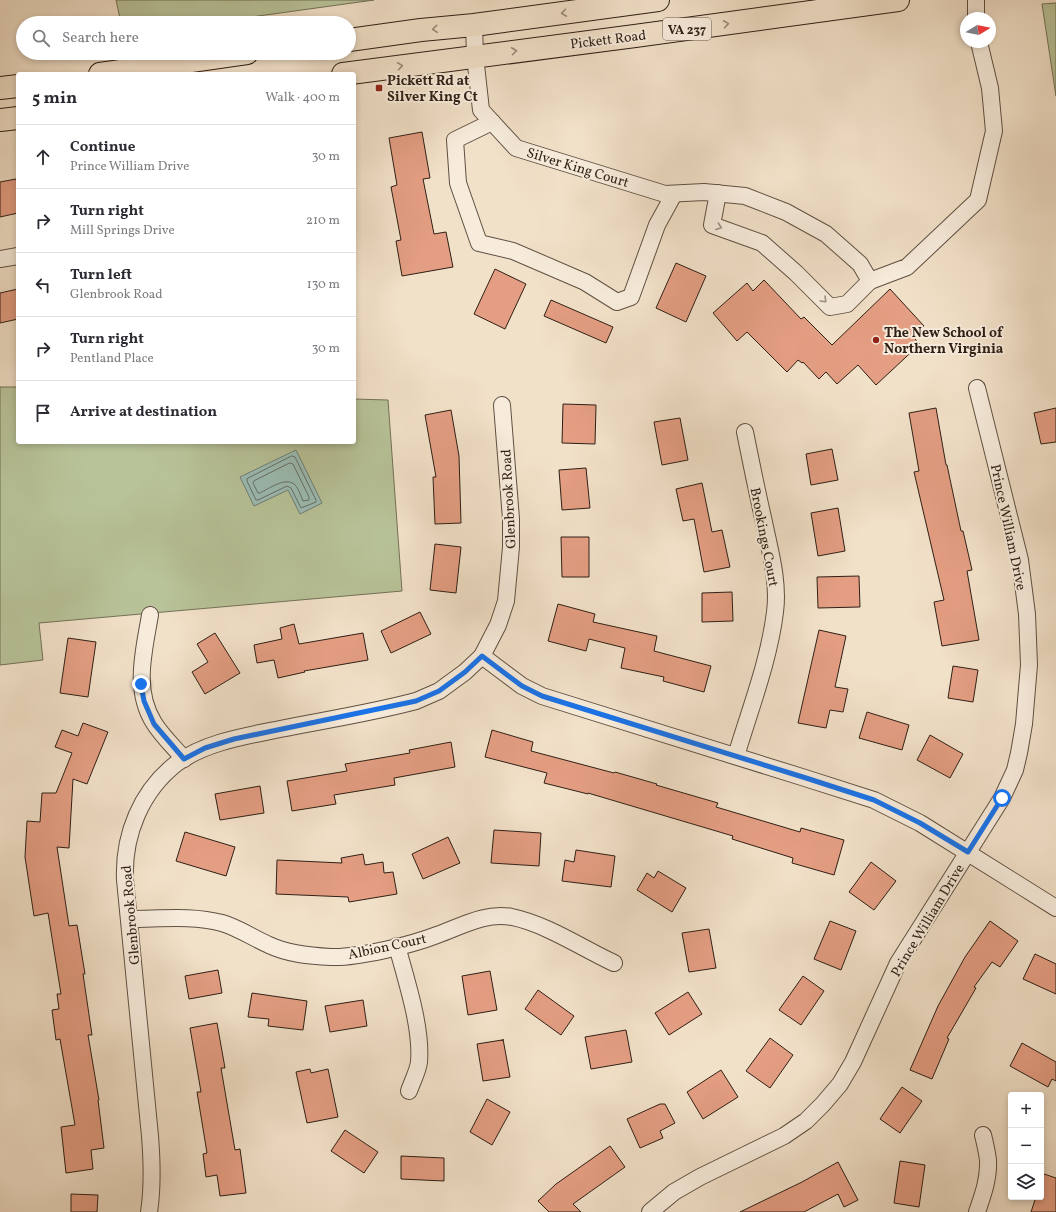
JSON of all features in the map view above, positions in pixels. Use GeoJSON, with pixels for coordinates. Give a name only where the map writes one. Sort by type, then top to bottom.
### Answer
{"type":"FeatureCollection","features":[{"type":"Feature","properties":{"kind":"main road","name":"VA 237"},"geometry":{"type":"LineString","coordinates":[[356,39],[421,30],[474,25],[658,0]]}},
{"type":"Feature","properties":{"kind":"main road","name":"Pickett Road"},"geometry":{"type":"LineString","coordinates":[[356,72],[898,0]]}},
{"type":"Feature","properties":{"kind":"main road"},"geometry":{"type":"LineString","coordinates":[[114,72],[199,60]]}},
{"type":"Feature","properties":{"kind":"main road"},"geometry":{"type":"LineString","coordinates":[[0,88],[16,86]]}},
{"type":"Feature","properties":{"kind":"main road"},"geometry":{"type":"LineString","coordinates":[[0,120],[16,118]]}},
{"type":"Feature","properties":{"kind":"street"},"geometry":{"type":"LineString","coordinates":[[976,0],[976,12]]}},
{"type":"Feature","properties":{"kind":"street","name":"Silver King Court"},"geometry":{"type":"LineString","coordinates":[[474,25],[475,56],[481,110],[516,148],[665,194],[704,192],[745,196],[779,209],[826,234],[860,264],[870,281],[871,280]]}},
{"type":"Feature","properties":{"kind":"street"},"geometry":{"type":"LineString","coordinates":[[718,193],[712,225],[762,243],[796,273],[830,307],[847,304],[871,280],[907,267],[978,200],[994,131],[990,88],[980,48]]}},
{"type":"Feature","properties":{"kind":"street"},"geometry":{"type":"LineString","coordinates":[[492,122],[454,140],[458,183],[479,243],[513,251],[585,282],[618,302],[631,297],[657,225],[674,194]]}},
{"type":"Feature","properties":{"kind":"street"},"geometry":{"type":"LineString","coordinates":[[0,259],[16,256]]}},
{"type":"Feature","properties":{"kind":"street","name":"Prince William Drive"},"geometry":{"type":"LineString","coordinates":[[650,1212],[674,1192],[700,1177],[784,1136],[806,1120],[823,1104],[840,1084],[853,1062],[898,963],[1002,798],[1015,770],[1024,724],[1028,665],[1027,614],[1020,560],[977,388]]}},
{"type":"Feature","properties":{"kind":"street","name":"Glenbrook Road"},"geometry":{"type":"LineString","coordinates":[[148,1212],[151,1198],[152,1168],[150,1136],[124,868],[126,847],[131,827],[143,802],[159,780],[176,764],[205,748],[234,739],[416,701],[439,691],[465,672],[482,656],[498,625],[506,601],[511,547],[511,519],[502,405]]}},
{"type":"Feature","properties":{"kind":"street","name":"Brookings Court"},"geometry":{"type":"LineString","coordinates":[[736,756],[767,655],[775,611],[776,584],[773,564],[752,471],[746,432]]}},
{"type":"Feature","properties":{"kind":"street"},"geometry":{"type":"LineString","coordinates":[[150,615],[143,654],[141,684],[144,701],[154,724],[184,759]]}},
{"type":"Feature","properties":{"kind":"street"},"geometry":{"type":"LineString","coordinates":[[482,656],[522,686],[542,696],[874,800],[920,823],[1056,908]]}},
{"type":"Feature","properties":{"kind":"street","name":"Albion Court"},"geometry":{"type":"LineString","coordinates":[[129,919],[188,918],[212,920],[236,928],[280,950],[297,954],[332,957],[361,954],[397,946],[436,935],[476,919],[493,916],[511,917],[530,922],[614,963]]}},
{"type":"Feature","properties":{"kind":"street"},"geometry":{"type":"LineString","coordinates":[[397,946],[412,1002],[419,1043],[419,1063],[409,1091]]}},
{"type":"Feature","properties":{"kind":"street"},"geometry":{"type":"LineString","coordinates":[[977,1212],[985,1189],[988,1169],[988,1159],[983,1135]]}},
{"type":"Feature","properties":{"kind":"green space"},"geometry":{"type":"Polygon","coordinates":[[[116,0],[374,0],[259,16],[119,16],[116,0]]]}},
{"type":"Feature","properties":{"kind":"green space"},"geometry":{"type":"Polygon","coordinates":[[[1056,3],[1056,96],[1042,4],[1056,3]]]}},
{"type":"Feature","properties":{"kind":"green space"},"geometry":{"type":"Polygon","coordinates":[[[0,387],[16,387],[16,444],[356,444],[356,399],[388,400],[402,591],[39,623],[43,660],[0,665],[0,387]]]}},
{"type":"Feature","properties":{"kind":"water"},"geometry":{"type":"Polygon","coordinates":[[[296,450],[322,503],[300,514],[288,490],[254,506],[240,477],[296,450]]]}},
{"type":"Feature","properties":{"kind":"building"},"geometry":{"type":"Polygon","coordinates":[[[422,132],[430,178],[423,179],[434,234],[446,232],[453,267],[402,276],[396,241],[401,240],[391,187],[397,185],[389,138],[422,132]]]}},
{"type":"Feature","properties":{"kind":"building"},"geometry":{"type":"Polygon","coordinates":[[[16,179],[16,213],[0,217],[0,182],[16,179]]]}},
{"type":"Feature","properties":{"kind":"building"},"geometry":{"type":"Polygon","coordinates":[[[676,263],[706,276],[686,322],[656,308],[676,263]]]}},
{"type":"Feature","properties":{"kind":"building"},"geometry":{"type":"Polygon","coordinates":[[[495,269],[526,284],[505,329],[474,314],[495,269]]]}},
{"type":"Feature","properties":{"kind":"building"},"geometry":{"type":"Polygon","coordinates":[[[764,280],[801,319],[804,317],[832,345],[890,289],[924,326],[913,337],[920,344],[876,385],[858,365],[837,384],[826,372],[819,379],[803,362],[802,363],[798,360],[787,372],[747,332],[737,341],[713,313],[747,283],[753,291],[764,280]]]}},
{"type":"Feature","properties":{"kind":"building"},"geometry":{"type":"Polygon","coordinates":[[[16,289],[16,319],[0,323],[0,293],[16,289]]]}},
{"type":"Feature","properties":{"kind":"building"},"geometry":{"type":"Polygon","coordinates":[[[551,300],[613,327],[606,343],[544,316],[551,300]]]}},
{"type":"Feature","properties":{"kind":"building"},"geometry":{"type":"Polygon","coordinates":[[[563,404],[596,405],[595,444],[562,443],[563,404]]]}},
{"type":"Feature","properties":{"kind":"building"},"geometry":{"type":"Polygon","coordinates":[[[936,408],[946,465],[961,531],[963,531],[972,570],[967,571],[979,640],[942,646],[934,602],[944,600],[914,472],[919,471],[909,413],[936,408]]]}},
{"type":"Feature","properties":{"kind":"building"},"geometry":{"type":"Polygon","coordinates":[[[1056,408],[1056,442],[1041,444],[1034,413],[1056,408]]]}},
{"type":"Feature","properties":{"kind":"building"},"geometry":{"type":"Polygon","coordinates":[[[451,410],[459,456],[461,523],[435,524],[433,477],[436,477],[425,415],[451,410]]]}},
{"type":"Feature","properties":{"kind":"building"},"geometry":{"type":"Polygon","coordinates":[[[680,418],[688,460],[662,465],[654,422],[680,418]]]}},
{"type":"Feature","properties":{"kind":"building"},"geometry":{"type":"Polygon","coordinates":[[[832,449],[838,480],[811,485],[806,454],[832,449]]]}},
{"type":"Feature","properties":{"kind":"building"},"geometry":{"type":"Polygon","coordinates":[[[586,468],[590,508],[562,510],[559,470],[586,468]]]}},
{"type":"Feature","properties":{"kind":"building"},"geometry":{"type":"Polygon","coordinates":[[[702,483],[712,532],[722,530],[730,567],[704,572],[694,519],[683,521],[676,489],[702,483]]]}},
{"type":"Feature","properties":{"kind":"building"},"geometry":{"type":"Polygon","coordinates":[[[838,508],[845,551],[818,556],[811,513],[838,508]]]}},
{"type":"Feature","properties":{"kind":"building"},"geometry":{"type":"Polygon","coordinates":[[[561,537],[589,537],[589,577],[562,577],[561,537]]]}},
{"type":"Feature","properties":{"kind":"building"},"geometry":{"type":"Polygon","coordinates":[[[435,544],[461,547],[456,593],[430,590],[435,544]]]}},
{"type":"Feature","properties":{"kind":"building"},"geometry":{"type":"Polygon","coordinates":[[[859,576],[860,607],[818,608],[817,577],[859,576]]]}},
{"type":"Feature","properties":{"kind":"building"},"geometry":{"type":"Polygon","coordinates":[[[732,592],[733,621],[702,622],[702,593],[732,592]]]}},
{"type":"Feature","properties":{"kind":"building"},"geometry":{"type":"Polygon","coordinates":[[[558,604],[595,614],[593,622],[657,636],[654,651],[711,666],[704,692],[663,681],[664,677],[621,668],[625,648],[589,639],[586,651],[548,641],[558,604]]]}},
{"type":"Feature","properties":{"kind":"building"},"geometry":{"type":"Polygon","coordinates":[[[420,612],[431,634],[391,653],[381,631],[420,612]]]}},
{"type":"Feature","properties":{"kind":"building"},"geometry":{"type":"Polygon","coordinates":[[[294,624],[299,644],[363,633],[368,660],[304,671],[305,672],[278,678],[274,660],[257,663],[254,645],[282,639],[280,628],[294,624]]]}},
{"type":"Feature","properties":{"kind":"building"},"geometry":{"type":"Polygon","coordinates":[[[819,630],[846,636],[835,687],[848,689],[843,712],[830,710],[826,728],[798,723],[819,630]]]}},
{"type":"Feature","properties":{"kind":"building"},"geometry":{"type":"Polygon","coordinates":[[[215,633],[240,673],[205,694],[192,672],[208,662],[197,644],[215,633]]]}},
{"type":"Feature","properties":{"kind":"building"},"geometry":{"type":"Polygon","coordinates":[[[68,638],[96,642],[88,697],[60,693],[68,638]]]}},
{"type":"Feature","properties":{"kind":"building"},"geometry":{"type":"Polygon","coordinates":[[[953,666],[978,670],[973,702],[948,698],[953,666]]]}},
{"type":"Feature","properties":{"kind":"building"},"geometry":{"type":"Polygon","coordinates":[[[867,712],[909,725],[902,750],[859,738],[867,712]]]}},
{"type":"Feature","properties":{"kind":"building"},"geometry":{"type":"Polygon","coordinates":[[[83,723],[108,732],[87,784],[73,779],[69,848],[57,847],[69,926],[77,925],[85,974],[83,974],[92,1035],[88,1035],[99,1100],[104,1148],[91,1150],[93,1169],[66,1173],[61,1127],[75,1125],[60,1039],[56,1040],[52,1010],[59,1009],[57,994],[61,994],[48,913],[34,916],[25,857],[27,821],[40,822],[42,793],[56,793],[72,753],[55,747],[62,730],[78,736],[83,723]]]}},
{"type":"Feature","properties":{"kind":"building"},"geometry":{"type":"Polygon","coordinates":[[[492,730],[533,742],[531,751],[657,784],[656,785],[718,803],[716,807],[800,832],[801,828],[844,840],[834,875],[792,863],[793,858],[732,839],[733,836],[588,793],[544,783],[547,773],[485,757],[492,730]]]}},
{"type":"Feature","properties":{"kind":"building"},"geometry":{"type":"Polygon","coordinates":[[[930,735],[963,754],[950,778],[917,760],[930,735]]]}},
{"type":"Feature","properties":{"kind":"building"},"geometry":{"type":"Polygon","coordinates":[[[451,742],[455,767],[394,778],[395,785],[334,795],[336,804],[292,811],[287,781],[347,771],[345,764],[410,753],[409,750],[451,742]]]}},
{"type":"Feature","properties":{"kind":"building"},"geometry":{"type":"Polygon","coordinates":[[[260,786],[264,813],[220,820],[215,794],[260,786]]]}},
{"type":"Feature","properties":{"kind":"building"},"geometry":{"type":"Polygon","coordinates":[[[494,830],[541,833],[539,866],[491,863],[494,830]]]}},
{"type":"Feature","properties":{"kind":"building"},"geometry":{"type":"Polygon","coordinates":[[[185,832],[235,847],[226,876],[176,861],[185,832]]]}},
{"type":"Feature","properties":{"kind":"building"},"geometry":{"type":"Polygon","coordinates":[[[448,837],[460,863],[423,879],[412,854],[448,837]]]}},
{"type":"Feature","properties":{"kind":"building"},"geometry":{"type":"Polygon","coordinates":[[[576,850],[615,856],[611,887],[562,881],[565,860],[574,862],[576,850]]]}},
{"type":"Feature","properties":{"kind":"building"},"geometry":{"type":"Polygon","coordinates":[[[363,854],[365,865],[383,862],[384,873],[393,872],[397,894],[349,902],[348,897],[276,894],[277,860],[342,863],[341,858],[363,854]]]}},
{"type":"Feature","properties":{"kind":"building"},"geometry":{"type":"Polygon","coordinates":[[[871,862],[896,881],[874,910],[849,892],[871,862]]]}},
{"type":"Feature","properties":{"kind":"building"},"geometry":{"type":"Polygon","coordinates":[[[658,871],[686,888],[672,912],[637,890],[647,873],[654,878],[658,871]]]}},
{"type":"Feature","properties":{"kind":"building"},"geometry":{"type":"Polygon","coordinates":[[[830,921],[856,931],[841,970],[814,959],[830,921]]]}},
{"type":"Feature","properties":{"kind":"building"},"geometry":{"type":"Polygon","coordinates":[[[990,921],[1018,941],[1000,967],[992,962],[974,987],[976,988],[947,1038],[949,1039],[932,1079],[910,1070],[938,1006],[965,957],[990,921]]]}},
{"type":"Feature","properties":{"kind":"building"},"geometry":{"type":"Polygon","coordinates":[[[709,929],[716,968],[689,972],[682,933],[709,929]]]}},
{"type":"Feature","properties":{"kind":"building"},"geometry":{"type":"Polygon","coordinates":[[[1035,954],[1056,964],[1056,994],[1023,979],[1035,954]]]}},
{"type":"Feature","properties":{"kind":"building"},"geometry":{"type":"Polygon","coordinates":[[[218,970],[222,993],[189,999],[185,976],[218,970]]]}},
{"type":"Feature","properties":{"kind":"building"},"geometry":{"type":"Polygon","coordinates":[[[490,971],[497,1010],[468,1015],[462,976],[490,971]]]}},
{"type":"Feature","properties":{"kind":"building"},"geometry":{"type":"Polygon","coordinates":[[[803,976],[824,991],[801,1025],[779,1010],[803,976]]]}},
{"type":"Feature","properties":{"kind":"building"},"geometry":{"type":"Polygon","coordinates":[[[538,990],[574,1016],[561,1035],[525,1009],[538,990]]]}},
{"type":"Feature","properties":{"kind":"building"},"geometry":{"type":"Polygon","coordinates":[[[688,992],[702,1014],[669,1035],[655,1013],[688,992]]]}},
{"type":"Feature","properties":{"kind":"building"},"geometry":{"type":"Polygon","coordinates":[[[252,993],[307,1001],[303,1030],[268,1026],[269,1019],[248,1017],[252,993]]]}},
{"type":"Feature","properties":{"kind":"building"},"geometry":{"type":"Polygon","coordinates":[[[363,1000],[367,1026],[330,1032],[325,1006],[363,1000]]]}},
{"type":"Feature","properties":{"kind":"building"},"geometry":{"type":"Polygon","coordinates":[[[217,1023],[225,1068],[221,1068],[235,1150],[240,1149],[246,1193],[220,1196],[217,1175],[206,1177],[203,1154],[207,1153],[197,1092],[201,1092],[190,1028],[217,1023]]]}},
{"type":"Feature","properties":{"kind":"building"},"geometry":{"type":"Polygon","coordinates":[[[626,1030],[632,1062],[591,1069],[585,1037],[626,1030]]]}},
{"type":"Feature","properties":{"kind":"building"},"geometry":{"type":"Polygon","coordinates":[[[770,1038],[793,1055],[770,1088],[746,1071],[770,1038]]]}},
{"type":"Feature","properties":{"kind":"building"},"geometry":{"type":"Polygon","coordinates":[[[503,1039],[510,1077],[483,1081],[477,1044],[502,1041],[503,1039]]]}},
{"type":"Feature","properties":{"kind":"building"},"geometry":{"type":"Polygon","coordinates":[[[1022,1043],[1056,1062],[1056,1081],[1052,1079],[1048,1087],[1010,1066],[1022,1043]]]}},
{"type":"Feature","properties":{"kind":"building"},"geometry":{"type":"Polygon","coordinates":[[[310,1069],[311,1073],[328,1069],[338,1117],[307,1123],[296,1072],[310,1069]]]}},
{"type":"Feature","properties":{"kind":"building"},"geometry":{"type":"Polygon","coordinates":[[[721,1070],[738,1097],[703,1119],[687,1092],[721,1070]]]}},
{"type":"Feature","properties":{"kind":"building"},"geometry":{"type":"Polygon","coordinates":[[[902,1087],[922,1101],[900,1133],[880,1119],[902,1087]]]}},
{"type":"Feature","properties":{"kind":"building"},"geometry":{"type":"Polygon","coordinates":[[[487,1099],[510,1112],[492,1145],[470,1132],[487,1099]]]}},
{"type":"Feature","properties":{"kind":"building"},"geometry":{"type":"Polygon","coordinates":[[[660,1104],[665,1104],[675,1123],[660,1131],[663,1138],[640,1148],[627,1119],[660,1104]]]}},
{"type":"Feature","properties":{"kind":"building"},"geometry":{"type":"Polygon","coordinates":[[[345,1130],[378,1152],[364,1173],[331,1151],[345,1130]]]}},
{"type":"Feature","properties":{"kind":"building"},"geometry":{"type":"Polygon","coordinates":[[[610,1146],[625,1167],[573,1204],[581,1212],[549,1212],[538,1201],[556,1184],[610,1146]]]}},
{"type":"Feature","properties":{"kind":"building"},"geometry":{"type":"Polygon","coordinates":[[[401,1156],[444,1158],[444,1181],[401,1179],[401,1156]]]}},
{"type":"Feature","properties":{"kind":"building"},"geometry":{"type":"Polygon","coordinates":[[[900,1161],[925,1165],[919,1207],[894,1203],[900,1161]]]}},
{"type":"Feature","properties":{"kind":"building"},"geometry":{"type":"Polygon","coordinates":[[[838,1162],[858,1200],[844,1207],[838,1194],[804,1212],[740,1212],[802,1182],[838,1162]]]}},
{"type":"Feature","properties":{"kind":"building"},"geometry":{"type":"Polygon","coordinates":[[[1044,1174],[1056,1178],[1056,1212],[1031,1212],[1035,1200],[1044,1200],[1044,1174]]]}},
{"type":"Feature","properties":{"kind":"building"},"geometry":{"type":"Polygon","coordinates":[[[71,1194],[98,1195],[97,1212],[71,1212],[71,1194]]]}},
{"type":"Feature","properties":{"kind":"place","name":"Pickett Rd at Silver King Ct"},"geometry":{"type":"Point","coordinates":[379,88]}},
{"type":"Feature","properties":{"kind":"place","name":"The New School of Northern Virginia"},"geometry":{"type":"Point","coordinates":[876,340]}},
{"type":"Feature","properties":{"kind":"route"},"geometry":{"type":"LineString","coordinates":[[141,684],[146,709],[154,724],[184,759],[205,748],[234,739],[416,701],[439,691],[465,672],[482,656],[522,686],[542,696],[874,800],[920,823],[968,852],[1002,798]]}}]}
